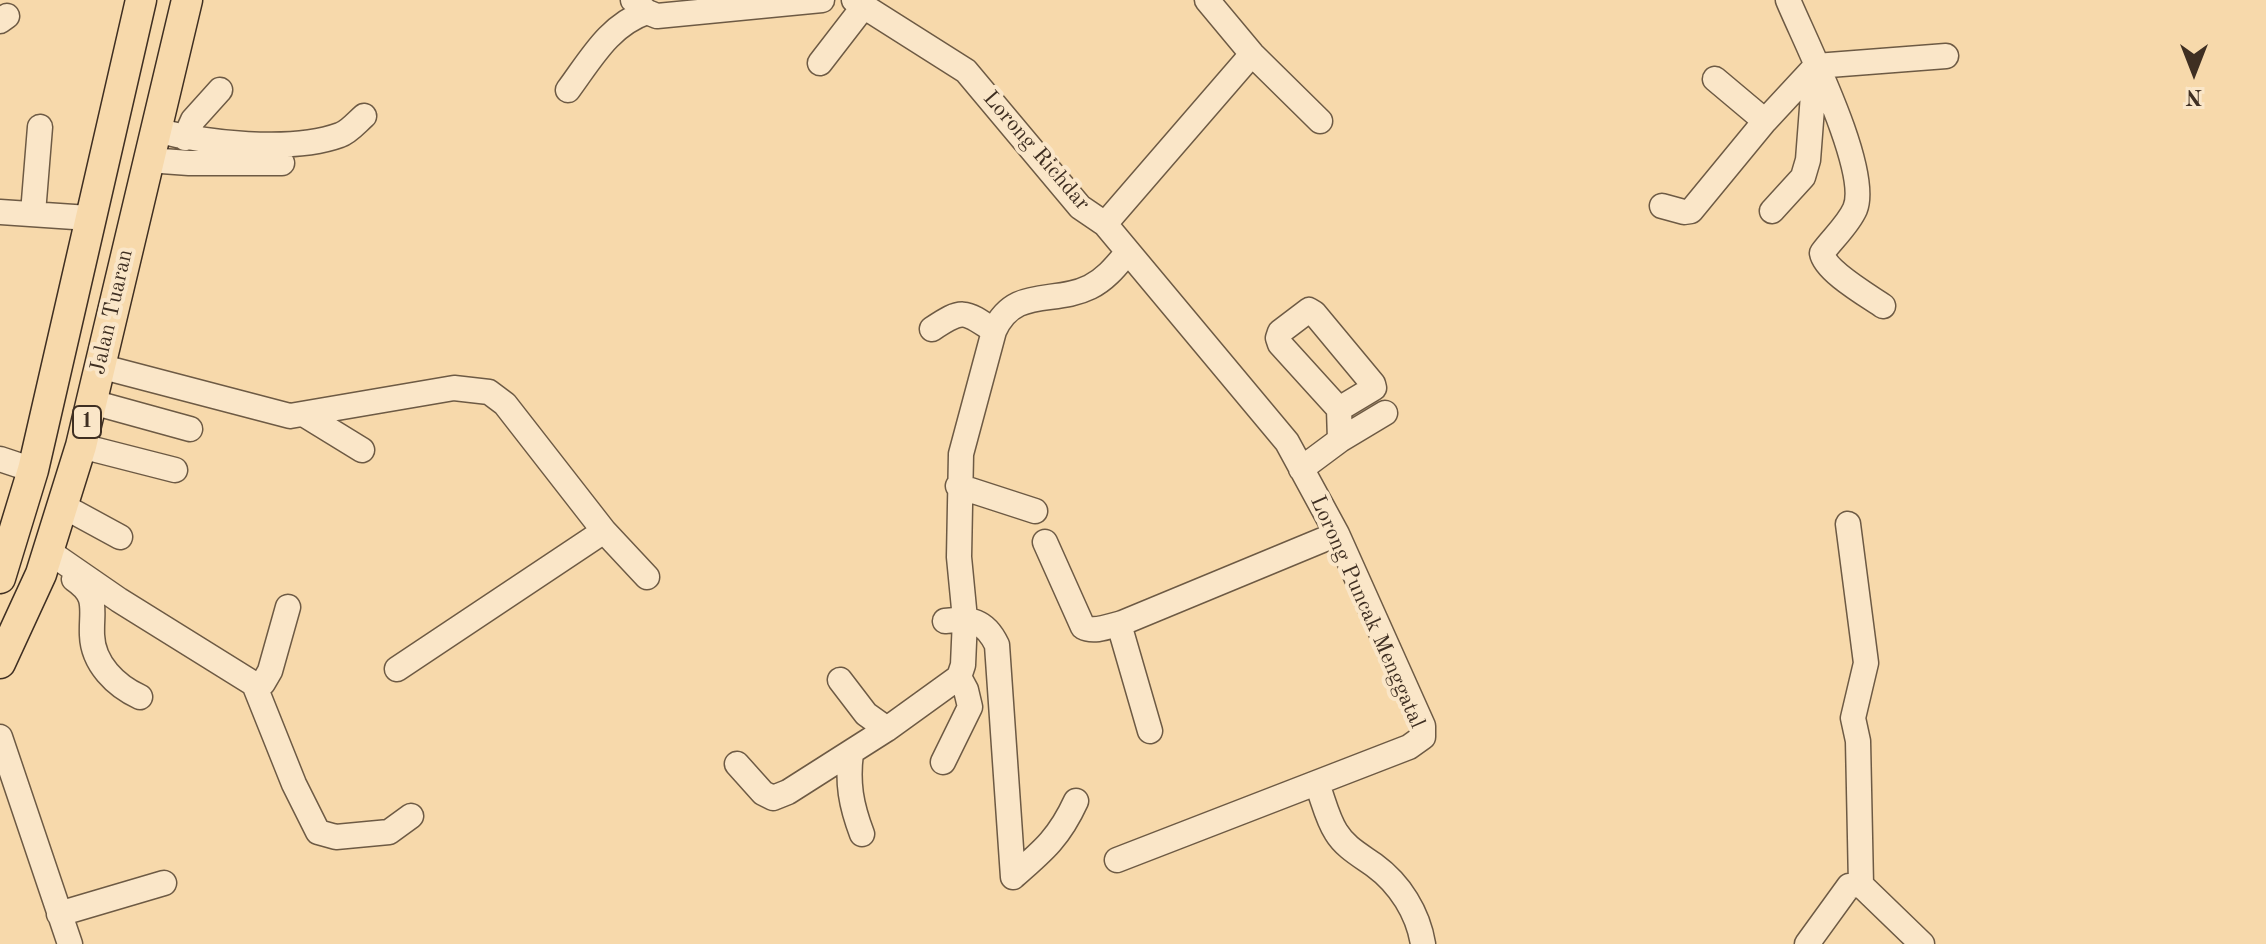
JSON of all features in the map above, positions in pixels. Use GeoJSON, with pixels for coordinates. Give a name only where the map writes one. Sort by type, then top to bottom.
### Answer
{"type":"FeatureCollection","features":[{"type":"Feature","properties":{"kind":"main road","name":"Jalan Tuaran"},"geometry":{"type":"LineString","coordinates":[[0,578],[33,470],[141,0]]}},
{"type":"Feature","properties":{"kind":"main road","name":"Jalan Tuaran"},"geometry":{"type":"LineString","coordinates":[[0,663],[44,563],[81,446],[187,0]]}},
{"type":"Feature","properties":{"kind":"main road"},"geometry":{"type":"LineString","coordinates":[[106,158],[147,166]]}},
{"type":"Feature","properties":{"kind":"street"},"geometry":{"type":"LineString","coordinates":[[568,90],[601,43],[643,4],[705,0]]}},
{"type":"Feature","properties":{"kind":"street"},"geometry":{"type":"LineString","coordinates":[[643,4],[657,16],[677,16],[822,0]]}},
{"type":"Feature","properties":{"kind":"street"},"geometry":{"type":"LineString","coordinates":[[1207,0],[1252,54],[1320,121]]}},
{"type":"Feature","properties":{"kind":"street"},"geometry":{"type":"LineString","coordinates":[[1788,0],[1841,122],[1859,191],[1855,210],[1822,257],[1841,277],[1883,306]]}},
{"type":"Feature","properties":{"kind":"street"},"geometry":{"type":"LineString","coordinates":[[820,63],[863,2]]}},
{"type":"Feature","properties":{"kind":"street","name":"Lorong Richdar"},"geometry":{"type":"LineString","coordinates":[[863,2],[966,71],[1080,207],[1105,224],[1127,253]]}},
{"type":"Feature","properties":{"kind":"street"},"geometry":{"type":"LineString","coordinates":[[1105,224],[1252,54]]}},
{"type":"Feature","properties":{"kind":"street"},"geometry":{"type":"LineString","coordinates":[[1662,206],[1691,211],[1765,121],[1816,66],[1946,56]]}},
{"type":"Feature","properties":{"kind":"street"},"geometry":{"type":"LineString","coordinates":[[1772,211],[1803,177],[1808,160],[1816,66]]}},
{"type":"Feature","properties":{"kind":"street"},"geometry":{"type":"LineString","coordinates":[[1715,79],[1765,121]]}},
{"type":"Feature","properties":{"kind":"street"},"geometry":{"type":"LineString","coordinates":[[185,138],[193,120],[220,90]]}},
{"type":"Feature","properties":{"kind":"street"},"geometry":{"type":"LineString","coordinates":[[155,130],[185,138],[282,144],[343,134],[364,116]]}},
{"type":"Feature","properties":{"kind":"street"},"geometry":{"type":"LineString","coordinates":[[33,213],[40,127]]}},
{"type":"Feature","properties":{"kind":"street"},"geometry":{"type":"LineString","coordinates":[[147,166],[282,163]]}},
{"type":"Feature","properties":{"kind":"street"},"geometry":{"type":"LineString","coordinates":[[0,212],[89,218]]}},
{"type":"Feature","properties":{"kind":"street"},"geometry":{"type":"LineString","coordinates":[[737,764],[763,793],[773,798],[851,753],[959,677],[963,665],[949,559],[961,454],[994,331],[1000,316],[1016,303],[1087,288],[1104,278],[1127,253]]}},
{"type":"Feature","properties":{"kind":"street","name":"Lorong Puncak Menggatal"},"geometry":{"type":"LineString","coordinates":[[1127,253],[1287,442],[1337,534],[1423,726],[1423,737],[1409,747],[1317,784]]}},
{"type":"Feature","properties":{"kind":"street"},"geometry":{"type":"LineString","coordinates":[[932,329],[954,314],[970,315],[994,331]]}},
{"type":"Feature","properties":{"kind":"street"},"geometry":{"type":"LineString","coordinates":[[99,366],[290,416],[454,388],[489,392],[505,404],[604,531],[647,577]]}},
{"type":"Feature","properties":{"kind":"street"},"geometry":{"type":"LineString","coordinates":[[92,402],[190,429]]}},
{"type":"Feature","properties":{"kind":"street"},"geometry":{"type":"LineString","coordinates":[[1301,469],[1375,418],[1339,409],[1340,440]]}},
{"type":"Feature","properties":{"kind":"street"},"geometry":{"type":"LineString","coordinates":[[305,415],[362,450]]}},
{"type":"Feature","properties":{"kind":"street"},"geometry":{"type":"LineString","coordinates":[[81,446],[175,470]]}},
{"type":"Feature","properties":{"kind":"street"},"geometry":{"type":"LineString","coordinates":[[0,459],[33,470]]}},
{"type":"Feature","properties":{"kind":"street"},"geometry":{"type":"LineString","coordinates":[[958,486],[1035,511]]}},
{"type":"Feature","properties":{"kind":"street"},"geometry":{"type":"LineString","coordinates":[[63,506],[120,537]]}},
{"type":"Feature","properties":{"kind":"street"},"geometry":{"type":"LineString","coordinates":[[1848,524],[1866,663],[1853,718],[1858,741],[1861,885],[1922,944]]}},
{"type":"Feature","properties":{"kind":"street"},"geometry":{"type":"LineString","coordinates":[[397,669],[604,531]]}},
{"type":"Feature","properties":{"kind":"street"},"geometry":{"type":"LineString","coordinates":[[1045,542],[1087,630],[1122,623],[1337,534]]}},
{"type":"Feature","properties":{"kind":"street"},"geometry":{"type":"LineString","coordinates":[[44,563],[119,600],[254,684],[265,684]]}},
{"type":"Feature","properties":{"kind":"street"},"geometry":{"type":"LineString","coordinates":[[44,563],[85,586],[94,611],[91,637],[96,656],[120,688],[140,697]]}},
{"type":"Feature","properties":{"kind":"street"},"geometry":{"type":"LineString","coordinates":[[288,607],[265,684],[294,784],[318,832],[336,837],[389,832],[411,816]]}},
{"type":"Feature","properties":{"kind":"street"},"geometry":{"type":"LineString","coordinates":[[955,620],[979,623],[990,631],[997,645],[1013,877],[1051,844],[1065,826],[1076,801]]}},
{"type":"Feature","properties":{"kind":"street"},"geometry":{"type":"LineString","coordinates":[[1122,623],[1121,631],[1150,731]]}},
{"type":"Feature","properties":{"kind":"street"},"geometry":{"type":"LineString","coordinates":[[943,762],[970,707],[959,677]]}},
{"type":"Feature","properties":{"kind":"street"},"geometry":{"type":"LineString","coordinates":[[840,680],[866,714],[887,729]]}},
{"type":"Feature","properties":{"kind":"street"},"geometry":{"type":"LineString","coordinates":[[0,737],[70,944]]}},
{"type":"Feature","properties":{"kind":"street"},"geometry":{"type":"LineString","coordinates":[[851,753],[848,777],[851,805],[862,834]]}},
{"type":"Feature","properties":{"kind":"street"},"geometry":{"type":"LineString","coordinates":[[1117,860],[1317,784],[1335,831],[1399,891],[1420,921],[1423,944]]}},
{"type":"Feature","properties":{"kind":"street"},"geometry":{"type":"LineString","coordinates":[[59,914],[164,883]]}},
{"type":"Feature","properties":{"kind":"street"},"geometry":{"type":"LineString","coordinates":[[1807,944],[1849,886],[1861,885]]}}]}
